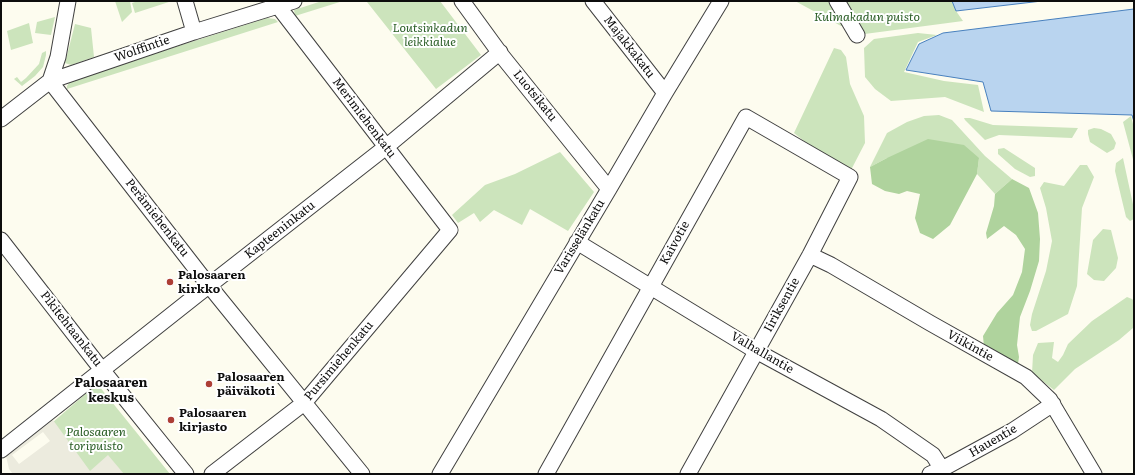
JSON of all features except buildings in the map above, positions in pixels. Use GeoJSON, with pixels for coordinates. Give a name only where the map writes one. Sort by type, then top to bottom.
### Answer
{"type":"FeatureCollection","features":[{"type":"Feature","properties":{"kind":"street"},"geometry":{"type":"LineString","coordinates":[[50,81],[58,57],[68,1]]}},
{"type":"Feature","properties":{"kind":"street"},"geometry":{"type":"LineString","coordinates":[[185,1],[194,32]]}},
{"type":"Feature","properties":{"kind":"street","name":"Wolffintie"},"geometry":{"type":"LineString","coordinates":[[1,119],[50,81],[194,32],[294,1]]}},
{"type":"Feature","properties":{"kind":"street","name":"Luotsikatu"},"geometry":{"type":"LineString","coordinates":[[462,1],[500,52],[609,189]]}},
{"type":"Feature","properties":{"kind":"street","name":"Majakkakatu"},"geometry":{"type":"LineString","coordinates":[[593,1],[665,93]]}},
{"type":"Feature","properties":{"kind":"street","name":"Varisselänkatu"},"geometry":{"type":"LineString","coordinates":[[440,474],[665,93],[722,1]]}},
{"type":"Feature","properties":{"kind":"street"},"geometry":{"type":"LineString","coordinates":[[837,1],[857,35]]}},
{"type":"Feature","properties":{"kind":"street","name":"Merimiehenkatu"},"geometry":{"type":"LineString","coordinates":[[278,6],[450,230]]}},
{"type":"Feature","properties":{"kind":"street","name":"Kapteeninkatu"},"geometry":{"type":"LineString","coordinates":[[1,450],[386,147],[500,52]]}},
{"type":"Feature","properties":{"kind":"street","name":"Perämiehenkatu"},"geometry":{"type":"LineString","coordinates":[[50,81],[209,285],[362,474]]}},
{"type":"Feature","properties":{"kind":"street","name":"Kaivotie"},"geometry":{"type":"LineString","coordinates":[[546,474],[746,117],[850,177]]}},
{"type":"Feature","properties":{"kind":"street","name":"Iiriksentie"},"geometry":{"type":"LineString","coordinates":[[688,474],[810,255],[850,177]]}},
{"type":"Feature","properties":{"kind":"street","name":"Pursimiehenkatu"},"geometry":{"type":"LineString","coordinates":[[212,474],[304,403],[450,230]]}},
{"type":"Feature","properties":{"kind":"street","name":"Pikitehtaankatu"},"geometry":{"type":"LineString","coordinates":[[1,240],[102,370],[186,474]]}},
{"type":"Feature","properties":{"kind":"street","name":"Valhallantie"},"geometry":{"type":"LineString","coordinates":[[577,242],[756,351],[881,419],[933,455],[936,472]]}},
{"type":"Feature","properties":{"kind":"street","name":"Viikintie"},"geometry":{"type":"LineString","coordinates":[[810,255],[831,265],[936,327],[1026,377],[1053,404],[1094,474]]}},
{"type":"Feature","properties":{"kind":"street","name":"Hauentie"},"geometry":{"type":"LineString","coordinates":[[936,472],[1012,431],[1053,404]]}},
{"type":"Feature","properties":{"kind":"green space"},"geometry":{"type":"Polygon","coordinates":[[[115,1],[130,1],[132,12],[122,22],[115,1]]]}},
{"type":"Feature","properties":{"kind":"green space"},"geometry":{"type":"Polygon","coordinates":[[[138,1],[172,1],[135,13],[132,3],[138,1]]]}},
{"type":"Feature","properties":{"kind":"green space"},"geometry":{"type":"Polygon","coordinates":[[[322,1],[343,1],[295,16],[294,10],[322,1]]]}},
{"type":"Feature","properties":{"kind":"green space","name":"Loutsinkadun leikkialue"},"geometry":{"type":"Polygon","coordinates":[[[440,1],[481,55],[436,89],[367,2],[440,1]]]}},
{"type":"Feature","properties":{"kind":"green space","name":"Kulmakadun puisto"},"geometry":{"type":"Polygon","coordinates":[[[795,1],[952,1],[956,11],[963,21],[857,35],[853,26],[841,26],[795,1]]]}},
{"type":"Feature","properties":{"kind":"green space"},"geometry":{"type":"Polygon","coordinates":[[[55,17],[51,35],[35,33],[37,22],[55,17]]]}},
{"type":"Feature","properties":{"kind":"green space"},"geometry":{"type":"Polygon","coordinates":[[[267,18],[275,19],[278,22],[67,89],[67,86],[71,80],[267,18]]]}},
{"type":"Feature","properties":{"kind":"green space"},"geometry":{"type":"Polygon","coordinates":[[[29,23],[33,43],[11,50],[7,31],[29,23]]]}},
{"type":"Feature","properties":{"kind":"green space"},"geometry":{"type":"Polygon","coordinates":[[[75,24],[91,28],[94,57],[71,65],[65,63],[75,24]]]}},
{"type":"Feature","properties":{"kind":"green space"},"geometry":{"type":"Polygon","coordinates":[[[918,33],[937,35],[918,42],[904,72],[944,81],[978,85],[984,112],[945,97],[891,101],[875,89],[865,77],[864,48],[874,39],[918,33]]]}},
{"type":"Feature","properties":{"kind":"green space"},"geometry":{"type":"Polygon","coordinates":[[[834,48],[841,50],[846,57],[850,84],[864,116],[865,143],[851,170],[804,141],[794,133],[834,48]]]}},
{"type":"Feature","properties":{"kind":"green space"},"geometry":{"type":"Polygon","coordinates":[[[46,51],[43,67],[35,76],[22,86],[14,79],[17,77],[21,82],[26,78],[39,64],[42,53],[46,51]]]}},
{"type":"Feature","properties":{"kind":"green space"},"geometry":{"type":"Polygon","coordinates":[[[939,115],[952,120],[985,156],[1012,179],[995,194],[977,174],[979,158],[887,158],[870,167],[887,133],[907,122],[924,116],[939,115]]]}},
{"type":"Feature","properties":{"kind":"green space"},"geometry":{"type":"Polygon","coordinates":[[[1131,116],[1134,128],[1134,163],[1123,122],[1131,116]]]}},
{"type":"Feature","properties":{"kind":"green space"},"geometry":{"type":"Polygon","coordinates":[[[964,118],[970,118],[993,125],[1078,128],[1072,138],[999,135],[985,140],[964,118]]]}},
{"type":"Feature","properties":{"kind":"green space"},"geometry":{"type":"Polygon","coordinates":[[[1094,128],[1101,129],[1111,134],[1116,143],[1114,149],[1107,153],[1090,142],[1088,130],[1094,128]]]}},
{"type":"Feature","properties":{"kind":"green space"},"geometry":{"type":"Polygon","coordinates":[[[928,139],[964,145],[979,158],[977,174],[950,225],[933,239],[920,233],[915,218],[920,194],[907,191],[899,194],[885,191],[872,184],[870,167],[928,139]]]}},
{"type":"Feature","properties":{"kind":"green space"},"geometry":{"type":"Polygon","coordinates":[[[1004,148],[1035,168],[1035,176],[1030,177],[1015,169],[998,154],[998,149],[1004,148]]]}},
{"type":"Feature","properties":{"kind":"green space"},"geometry":{"type":"Polygon","coordinates":[[[560,152],[594,192],[568,231],[530,209],[522,225],[494,210],[480,222],[474,213],[458,223],[452,215],[485,185],[515,174],[560,152]]]}},
{"type":"Feature","properties":{"kind":"green space"},"geometry":{"type":"Polygon","coordinates":[[[1123,158],[1134,209],[1134,219],[1130,221],[1126,217],[1115,171],[1116,163],[1123,158]]]}},
{"type":"Feature","properties":{"kind":"green space"},"geometry":{"type":"Polygon","coordinates":[[[1080,165],[1087,165],[1094,177],[1082,208],[1077,286],[1068,314],[1036,331],[1032,331],[1030,325],[1032,314],[1046,271],[1052,241],[1046,208],[1040,188],[1044,182],[1064,186],[1080,165]]]}},
{"type":"Feature","properties":{"kind":"green space"},"geometry":{"type":"Polygon","coordinates":[[[1012,179],[1029,188],[1038,213],[1040,239],[1039,261],[1020,317],[1017,345],[1019,357],[1018,364],[984,347],[983,336],[997,313],[1013,295],[1022,272],[1025,249],[1016,235],[1004,226],[987,239],[986,233],[994,206],[995,194],[1012,179]]]}},
{"type":"Feature","properties":{"kind":"green space"},"geometry":{"type":"Polygon","coordinates":[[[1103,229],[1111,230],[1118,258],[1116,268],[1104,281],[1094,280],[1087,274],[1093,240],[1103,229]]]}},
{"type":"Feature","properties":{"kind":"green space"},"geometry":{"type":"Polygon","coordinates":[[[1127,297],[1134,301],[1134,325],[1133,328],[1119,340],[1075,369],[1054,390],[1032,373],[1033,355],[1038,343],[1054,342],[1052,358],[1058,362],[1068,344],[1092,321],[1127,297]]]}},
{"type":"Feature","properties":{"kind":"green space","name":"Palosaaren toripuisto"},"geometry":{"type":"Polygon","coordinates":[[[97,384],[170,474],[70,474],[45,429],[97,384]]]}},
{"type":"Feature","properties":{"kind":"shaded area"},"geometry":{"type":"Polygon","coordinates":[[[53,420],[90,471],[108,455],[124,474],[13,474],[9,469],[6,456],[53,420]],[[43,432],[12,455],[19,464],[50,441],[43,432]]]}},
{"type":"Feature","properties":{"kind":"water"},"geometry":{"type":"Polygon","coordinates":[[[952,1],[1042,1],[956,11],[952,1]]]}},
{"type":"Feature","properties":{"kind":"water"},"geometry":{"type":"Polygon","coordinates":[[[1134,9],[1134,122],[1132,115],[991,111],[983,82],[906,70],[919,44],[943,33],[1134,9]]]}},
{"type":"Feature","properties":{"kind":"place","name":"Palosaaren kirkko"},"geometry":{"type":"Point","coordinates":[170,282]}},
{"type":"Feature","properties":{"kind":"place","name":"Palosaaren päiväkoti"},"geometry":{"type":"Point","coordinates":[209,384]}},
{"type":"Feature","properties":{"kind":"place","name":"Palosaaren kirjasto"},"geometry":{"type":"Point","coordinates":[171,420]}},
{"type":"Feature","properties":{"kind":"district","name":"Palosaaren keskus"},"geometry":{"type":"Point","coordinates":[111,390]}}]}
